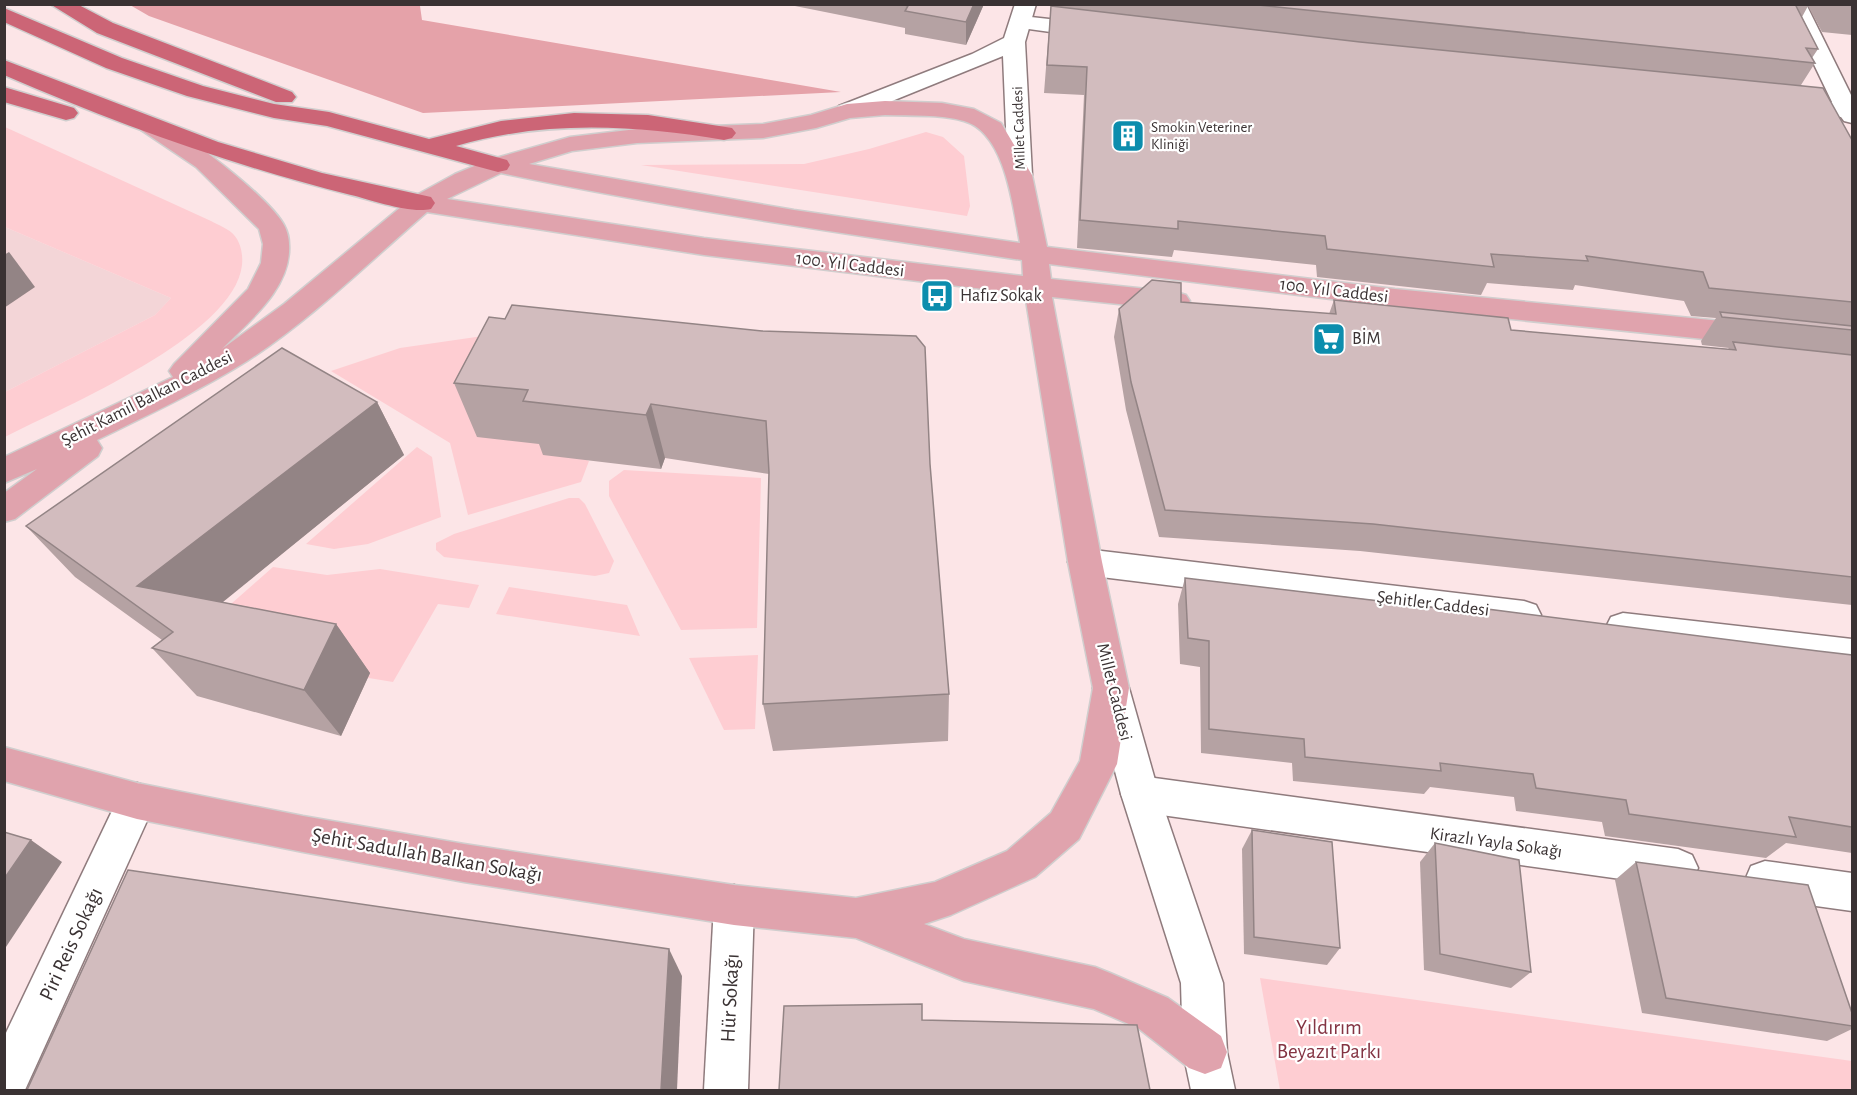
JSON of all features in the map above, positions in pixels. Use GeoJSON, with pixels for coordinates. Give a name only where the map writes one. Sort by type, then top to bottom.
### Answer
{"type":"FeatureCollection","features":[{"type":"Feature","properties":{"kind":"highway"},"geometry":{"type":"LineString","coordinates":[[60,4],[105,28],[280,95],[329,119]]}},
{"type":"Feature","properties":{"kind":"highway"},"geometry":{"type":"LineString","coordinates":[[4,14],[114,63],[195,91],[274,111],[329,119],[498,165]]}},
{"type":"Feature","properties":{"kind":"highway"},"geometry":{"type":"LineString","coordinates":[[4,67],[194,144],[233,157],[376,195],[422,204]]}},
{"type":"Feature","properties":{"kind":"highway"},"geometry":{"type":"LineString","coordinates":[[4,94],[58,112],[146,123]]}},
{"type":"Feature","properties":{"kind":"highway"},"geometry":{"type":"LineString","coordinates":[[427,147],[480,130],[529,123],[618,119],[658,121],[724,133]]}},
{"type":"Feature","properties":{"kind":"main road","name":"Şehit Kamil Balkan Caddesi"},"geometry":{"type":"LineString","coordinates":[[4,471],[160,397],[238,353],[294,311],[422,204],[464,179],[498,165],[570,144],[638,136],[763,131],[816,121],[847,111],[885,108],[942,110],[974,116],[993,128],[1006,145],[1020,175]]}},
{"type":"Feature","properties":{"kind":"main road"},"geometry":{"type":"LineString","coordinates":[[4,510],[160,397],[260,293],[274,263],[276,244],[272,227],[254,207],[205,162],[146,123]]}},
{"type":"Feature","properties":{"kind":"main road","name":"100. Yıl Caddesi"},"geometry":{"type":"LineString","coordinates":[[498,165],[580,182],[794,218],[1120,266],[1395,298],[1782,337]]}},
{"type":"Feature","properties":{"kind":"main road","name":"Millet Caddesi"},"geometry":{"type":"LineString","coordinates":[[1020,175],[1035,253],[1036,286],[1085,562],[1112,688]]}},
{"type":"Feature","properties":{"kind":"main road","name":"100. Yıl Caddesi"},"geometry":{"type":"LineString","coordinates":[[422,204],[564,228],[1202,304]]}},
{"type":"Feature","properties":{"kind":"main road","name":"Şehit Sadullah Balkan Sokağı"},"geometry":{"type":"LineString","coordinates":[[856,918],[938,901],[1021,864],[1065,826],[1098,764],[1112,688]]}},
{"type":"Feature","properties":{"kind":"main road","name":"Şehit Sadullah Balkan Sokağı"},"geometry":{"type":"LineString","coordinates":[[4,764],[137,801],[452,861],[734,905],[856,918],[964,960],[1095,988],[1153,1014],[1209,1071]]}},
{"type":"Feature","properties":{"kind":"street"},"geometry":{"type":"LineString","coordinates":[[1795,4],[1828,74],[1851,113]]}},
{"type":"Feature","properties":{"kind":"street"},"geometry":{"type":"LineString","coordinates":[[847,111],[980,59],[1022,16],[1116,33]]}},
{"type":"Feature","properties":{"kind":"street","name":"Millet Caddesi"},"geometry":{"type":"LineString","coordinates":[[1020,175],[1022,16]]}},
{"type":"Feature","properties":{"kind":"street"},"geometry":{"type":"LineString","coordinates":[[1767,102],[1851,113]]}},
{"type":"Feature","properties":{"kind":"street","name":"Şehitler Caddesi"},"geometry":{"type":"LineString","coordinates":[[1085,562],[1557,619]]}},
{"type":"Feature","properties":{"kind":"street"},"geometry":{"type":"LineString","coordinates":[[1593,623],[1852,654]]}},
{"type":"Feature","properties":{"kind":"street","name":"Millet Caddesi"},"geometry":{"type":"LineString","coordinates":[[1112,688],[1140,794],[1202,983],[1209,1071]]}},
{"type":"Feature","properties":{"kind":"street","name":"Kirazlı Yayla Sokağı"},"geometry":{"type":"LineString","coordinates":[[1140,794],[1852,892]]}},
{"type":"Feature","properties":{"kind":"street","name":"Piri Reis Sokağı"},"geometry":{"type":"LineString","coordinates":[[4,1087],[137,801]]}},
{"type":"Feature","properties":{"kind":"street","name":"Hür Sokağı"},"geometry":{"type":"LineString","coordinates":[[726,1090],[734,905]]}},
{"type":"Feature","properties":{"kind":"shaded area"},"geometry":{"type":"Polygon","coordinates":[[[130,5],[420,6],[422,20],[841,92],[423,113],[149,16],[130,5]]]}},
{"type":"Feature","properties":{"kind":"shaded area"},"geometry":{"type":"Polygon","coordinates":[[[5,227],[171,298],[155,315],[5,392],[5,227]]]}},
{"type":"Feature","properties":{"kind":"green space"},"geometry":{"type":"Polygon","coordinates":[[[5,127],[226,229],[234,235],[238,242],[242,265],[232,292],[210,317],[179,342],[104,388],[5,437],[5,392],[155,315],[171,298],[5,227],[5,127]]]}},
{"type":"Feature","properties":{"kind":"green space"},"geometry":{"type":"Polygon","coordinates":[[[926,132],[943,137],[964,156],[970,206],[967,216],[641,165],[804,164],[869,149],[926,132]]]}},
{"type":"Feature","properties":{"kind":"green space"},"geometry":{"type":"Polygon","coordinates":[[[483,336],[548,445],[589,461],[581,482],[468,515],[450,443],[331,371],[400,348],[483,336]]]}},
{"type":"Feature","properties":{"kind":"green space"},"geometry":{"type":"Polygon","coordinates":[[[417,447],[432,457],[441,517],[368,544],[334,549],[306,544],[417,447]]]}},
{"type":"Feature","properties":{"kind":"green space"},"geometry":{"type":"Polygon","coordinates":[[[624,470],[761,478],[757,628],[681,630],[609,496],[609,481],[624,470]]]}},
{"type":"Feature","properties":{"kind":"green space"},"geometry":{"type":"Polygon","coordinates":[[[569,498],[579,498],[585,504],[614,561],[609,573],[595,576],[444,557],[436,550],[436,543],[454,534],[569,498]]]}},
{"type":"Feature","properties":{"kind":"green space"},"geometry":{"type":"Polygon","coordinates":[[[273,567],[327,575],[380,569],[479,585],[469,608],[438,604],[393,682],[182,647],[273,567]]]}},
{"type":"Feature","properties":{"kind":"green space"},"geometry":{"type":"Polygon","coordinates":[[[509,587],[627,605],[640,636],[496,614],[509,587]]]}},
{"type":"Feature","properties":{"kind":"green space"},"geometry":{"type":"Polygon","coordinates":[[[758,655],[755,729],[724,730],[689,658],[758,655]]]}},
{"type":"Feature","properties":{"kind":"green space","name":"Yıldırım Beyazıt Parkı"},"geometry":{"type":"Polygon","coordinates":[[[1260,978],[1852,1061],[1852,1090],[1280,1090],[1260,978]]]}},
{"type":"Feature","properties":{"kind":"building"},"geometry":{"type":"Polygon","coordinates":[[[902,4],[974,4],[966,22],[905,11],[908,6],[902,4]]]}},
{"type":"Feature","properties":{"kind":"building"},"geometry":{"type":"Polygon","coordinates":[[[1249,4],[1795,4],[1818,49],[1806,48],[1815,63],[1249,4]]]}},
{"type":"Feature","properties":{"kind":"building"},"geometry":{"type":"Polygon","coordinates":[[[1051,6],[1360,42],[1823,88],[1852,140],[1852,302],[1709,288],[1703,272],[1586,256],[1588,261],[1491,254],[1494,267],[1327,249],[1325,236],[1178,221],[1178,229],[1080,220],[1087,67],[1047,65],[1051,6]]]}},
{"type":"Feature","properties":{"kind":"building"},"geometry":{"type":"Polygon","coordinates":[[[1152,280],[1181,283],[1181,302],[1336,314],[1334,300],[1508,318],[1511,330],[1736,350],[1733,342],[1852,355],[1852,577],[1373,524],[1165,510],[1131,382],[1119,309],[1152,280]]]}},
{"type":"Feature","properties":{"kind":"building"},"geometry":{"type":"Polygon","coordinates":[[[512,305],[762,331],[916,336],[925,347],[930,464],[949,694],[763,704],[769,472],[766,421],[651,404],[646,415],[523,401],[528,390],[454,383],[489,317],[505,319],[512,305]]]}},
{"type":"Feature","properties":{"kind":"building"},"geometry":{"type":"Polygon","coordinates":[[[1720,312],[1852,326],[1852,330],[1722,317],[1720,312]]]}},
{"type":"Feature","properties":{"kind":"building"},"geometry":{"type":"Polygon","coordinates":[[[282,348],[377,402],[137,586],[336,624],[304,690],[152,648],[173,632],[26,526],[282,348]]]}},
{"type":"Feature","properties":{"kind":"building"},"geometry":{"type":"Polygon","coordinates":[[[1185,578],[1481,613],[1479,608],[1852,655],[1852,827],[1789,817],[1796,837],[1629,814],[1626,800],[1536,788],[1533,774],[1440,763],[1441,771],[1305,757],[1304,739],[1209,729],[1209,641],[1188,638],[1185,578]]]}},
{"type":"Feature","properties":{"kind":"building"},"geometry":{"type":"Polygon","coordinates":[[[1252,830],[1332,842],[1340,948],[1254,937],[1252,830]]]}},
{"type":"Feature","properties":{"kind":"building"},"geometry":{"type":"Polygon","coordinates":[[[4,832],[31,840],[4,879],[4,832]]]}},
{"type":"Feature","properties":{"kind":"building"},"geometry":{"type":"Polygon","coordinates":[[[1435,843],[1519,860],[1531,972],[1440,954],[1435,843]]]}},
{"type":"Feature","properties":{"kind":"building"},"geometry":{"type":"Polygon","coordinates":[[[1636,862],[1808,885],[1852,1013],[1852,1026],[1666,998],[1636,862]]]}},
{"type":"Feature","properties":{"kind":"building"},"geometry":{"type":"Polygon","coordinates":[[[128,870],[669,949],[661,1090],[27,1090],[128,870]]]}},
{"type":"Feature","properties":{"kind":"building"},"geometry":{"type":"Polygon","coordinates":[[[922,1004],[922,1020],[1137,1025],[1150,1090],[779,1090],[784,1006],[922,1004]]]}},
{"type":"Feature","properties":{"kind":"place","name":"Smokin Veteriner Kliniği"},"geometry":{"type":"Point","coordinates":[1128,136]}},
{"type":"Feature","properties":{"kind":"place","name":"Hafız Sokak"},"geometry":{"type":"Point","coordinates":[937,296]}},
{"type":"Feature","properties":{"kind":"place","name":"BİM"},"geometry":{"type":"Point","coordinates":[1329,339]}}]}
